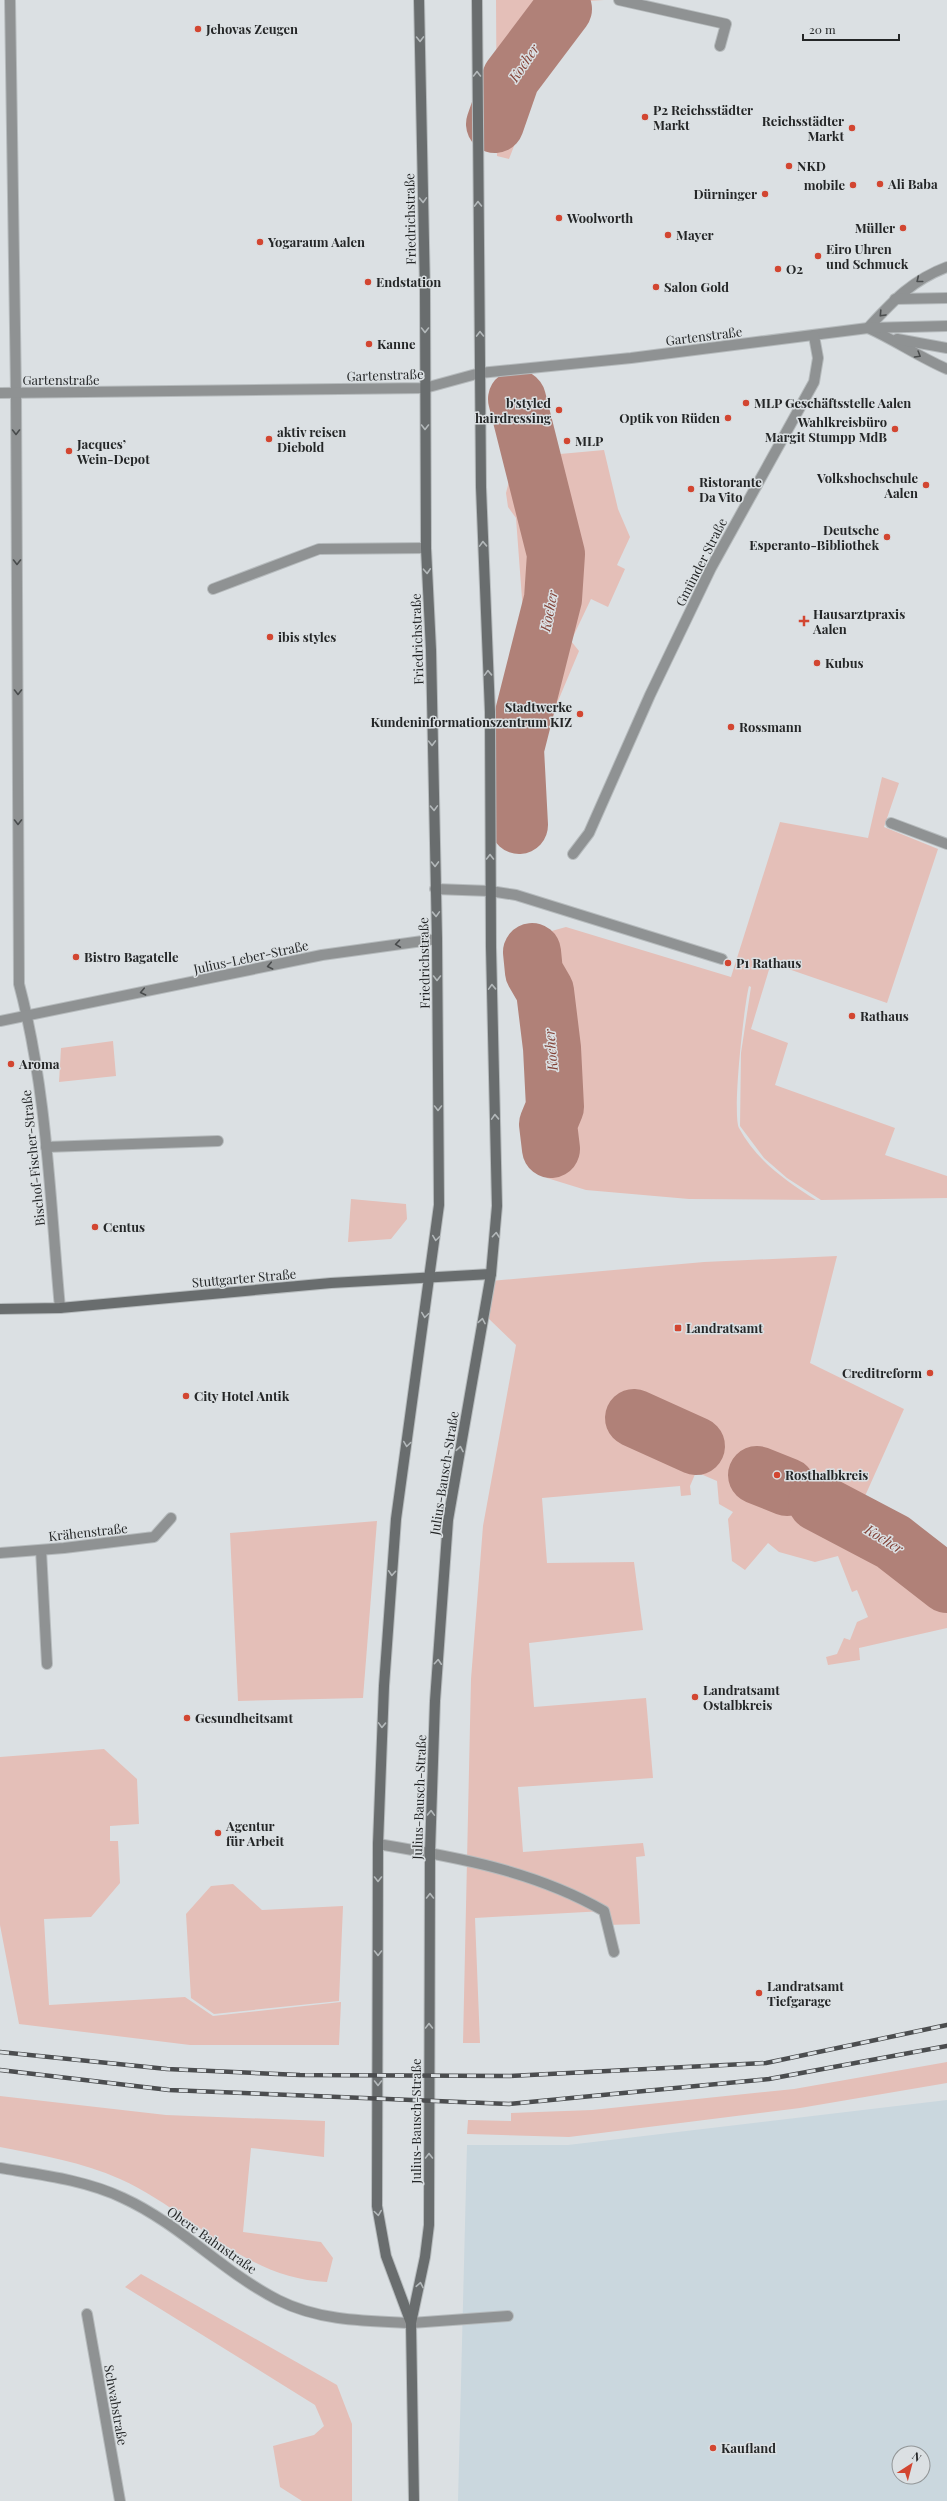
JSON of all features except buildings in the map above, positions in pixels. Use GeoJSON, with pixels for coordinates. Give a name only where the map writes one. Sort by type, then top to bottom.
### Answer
{"type":"FeatureCollection","features":[{"type":"Feature","properties":{"kind":"main road","name":"Friedrichstraße"},"geometry":{"type":"LineString","coordinates":[[419,0],[426,548],[431,650],[437,939],[439,1205],[430,1276]]}},
{"type":"Feature","properties":{"kind":"main road"},"geometry":{"type":"LineString","coordinates":[[477,0],[482,533],[490,712],[490,891],[498,1206],[491,1274]]}},
{"type":"Feature","properties":{"kind":"main road","name":"Stuttgarter Straße"},"geometry":{"type":"LineString","coordinates":[[0,1309],[60,1308],[430,1276],[491,1274]]}},
{"type":"Feature","properties":{"kind":"main road","name":"Julius-Bausch-Straße"},"geometry":{"type":"LineString","coordinates":[[414,2501],[411,2323],[425,2257],[428,2224],[430,1852],[435,1701],[448,1520],[491,1274]]}},
{"type":"Feature","properties":{"kind":"main road","name":"Julius-Bausch-Straße"},"geometry":{"type":"LineString","coordinates":[[411,2323],[386,2256],[377,2206],[378,1844],[384,1686],[396,1519],[430,1276]]}},
{"type":"Feature","properties":{"kind":"street","name":"Bischof-Fischer-Straße"},"geometry":{"type":"LineString","coordinates":[[10,0],[16,393],[19,984],[27,1017],[42,1108],[60,1308]]}},
{"type":"Feature","properties":{"kind":"street"},"geometry":{"type":"LineString","coordinates":[[619,0],[726,24],[720,46]]}},
{"type":"Feature","properties":{"kind":"street"},"geometry":{"type":"LineString","coordinates":[[868,328],[895,299],[925,275],[947,266]]}},
{"type":"Feature","properties":{"kind":"street"},"geometry":{"type":"LineString","coordinates":[[895,299],[947,298]]}},
{"type":"Feature","properties":{"kind":"street"},"geometry":{"type":"LineString","coordinates":[[814,336],[868,328],[947,326]]}},
{"type":"Feature","properties":{"kind":"street"},"geometry":{"type":"LineString","coordinates":[[868,328],[891,338],[921,358],[947,369]]}},
{"type":"Feature","properties":{"kind":"street","name":"Gartenstraße"},"geometry":{"type":"LineString","coordinates":[[0,393],[425,388],[480,373],[630,358],[814,336]]}},
{"type":"Feature","properties":{"kind":"street","name":"Gmünder Straße"},"geometry":{"type":"LineString","coordinates":[[573,854],[590,833],[647,702],[711,568],[814,382],[818,358],[814,336]]}},
{"type":"Feature","properties":{"kind":"street"},"geometry":{"type":"LineString","coordinates":[[891,338],[947,348]]}},
{"type":"Feature","properties":{"kind":"street"},"geometry":{"type":"LineString","coordinates":[[213,589],[319,549],[426,548]]}},
{"type":"Feature","properties":{"kind":"street"},"geometry":{"type":"LineString","coordinates":[[891,823],[947,844]]}},
{"type":"Feature","properties":{"kind":"street"},"geometry":{"type":"LineString","coordinates":[[435,889],[490,891],[516,895],[722,959]]}},
{"type":"Feature","properties":{"kind":"street","name":"Julius-Leber-Straße"},"geometry":{"type":"LineString","coordinates":[[0,1021],[27,1017],[322,955],[437,939]]}},
{"type":"Feature","properties":{"kind":"street"},"geometry":{"type":"LineString","coordinates":[[46,1147],[218,1141]]}},
{"type":"Feature","properties":{"kind":"street","name":"Krähenstraße"},"geometry":{"type":"LineString","coordinates":[[0,1553],[41,1550],[154,1537],[171,1518]]}},
{"type":"Feature","properties":{"kind":"street"},"geometry":{"type":"LineString","coordinates":[[41,1550],[47,1664]]}},
{"type":"Feature","properties":{"kind":"street"},"geometry":{"type":"LineString","coordinates":[[378,1844],[430,1852],[527,1876],[577,1895],[604,1911],[614,1952]]}},
{"type":"Feature","properties":{"kind":"street","name":"Obere Bahnstraße"},"geometry":{"type":"LineString","coordinates":[[0,2168],[86,2184],[124,2198],[162,2220],[222,2265],[284,2303],[336,2318],[411,2323],[508,2316]]}},
{"type":"Feature","properties":{"kind":"street","name":"Schwabstraße"},"geometry":{"type":"LineString","coordinates":[[87,2314],[120,2501]]}},
{"type":"Feature","properties":{"kind":"shaded area"},"geometry":{"type":"Polygon","coordinates":[[[496,0],[604,0],[556,3],[541,21],[575,33],[568,50],[543,71],[509,159],[497,156],[496,0]]]}},
{"type":"Feature","properties":{"kind":"shaded area"},"geometry":{"type":"Polygon","coordinates":[[[538,397],[560,454],[604,450],[618,509],[630,537],[617,565],[625,569],[608,607],[591,599],[571,641],[579,651],[553,713],[547,710],[542,724],[514,734],[527,666],[516,518],[508,507],[506,493],[510,477],[509,445],[518,400],[538,397]]]}},
{"type":"Feature","properties":{"kind":"shaded area"},"geometry":{"type":"Polygon","coordinates":[[[882,777],[899,783],[884,827],[938,849],[887,1003],[771,963],[751,1029],[788,1043],[775,1085],[895,1128],[885,1155],[947,1176],[947,1198],[821,1200],[787,1178],[764,1158],[740,1126],[741,1053],[751,987],[749,986],[742,1036],[738,1082],[737,1119],[739,1128],[746,1140],[763,1160],[783,1177],[816,1200],[689,1199],[586,1190],[547,1178],[533,1152],[519,940],[566,927],[731,977],[780,822],[868,838],[882,777]]]}},
{"type":"Feature","properties":{"kind":"shaded area"},"geometry":{"type":"Polygon","coordinates":[[[113,1041],[116,1076],[59,1082],[61,1048],[113,1041]]]}},
{"type":"Feature","properties":{"kind":"shaded area"},"geometry":{"type":"Polygon","coordinates":[[[351,1199],[406,1204],[407,1219],[391,1239],[348,1242],[351,1199]]]}},
{"type":"Feature","properties":{"kind":"shaded area"},"geometry":{"type":"Polygon","coordinates":[[[837,1256],[810,1363],[904,1409],[865,1496],[877,1501],[947,1561],[947,1628],[859,1648],[860,1660],[828,1665],[826,1657],[837,1654],[844,1638],[850,1640],[857,1622],[868,1617],[857,1590],[852,1592],[838,1556],[815,1562],[779,1552],[768,1543],[745,1570],[732,1561],[728,1519],[733,1512],[719,1504],[717,1481],[696,1472],[690,1486],[691,1495],[681,1496],[680,1486],[542,1498],[547,1563],[634,1562],[643,1630],[529,1643],[534,1707],[646,1698],[653,1778],[518,1787],[523,1852],[643,1843],[645,1856],[636,1857],[640,1924],[608,1925],[604,1911],[475,1918],[480,2043],[463,2043],[471,1679],[483,1526],[516,1345],[488,1318],[490,1281],[704,1262],[837,1256]]]}},
{"type":"Feature","properties":{"kind":"shaded area"},"geometry":{"type":"Polygon","coordinates":[[[377,1521],[363,1698],[238,1701],[230,1533],[377,1521]]]}},
{"type":"Feature","properties":{"kind":"shaded area"},"geometry":{"type":"Polygon","coordinates":[[[104,1749],[137,1779],[139,1824],[110,1826],[110,1841],[118,1841],[120,1883],[91,1917],[44,1919],[49,2005],[185,1997],[213,2016],[341,2002],[339,2045],[190,2045],[19,2024],[0,1925],[0,1757],[104,1749]]]}},
{"type":"Feature","properties":{"kind":"shaded area"},"geometry":{"type":"Polygon","coordinates":[[[233,1884],[262,1910],[343,1906],[339,2001],[214,2014],[191,1998],[186,1914],[211,1886],[233,1884]]]}},
{"type":"Feature","properties":{"kind":"shaded area"},"geometry":{"type":"Polygon","coordinates":[[[947,2062],[947,2083],[800,2108],[569,2137],[467,2134],[468,2120],[511,2121],[511,2113],[592,2110],[794,2089],[947,2062]]]}},
{"type":"Feature","properties":{"kind":"shaded area"},"geometry":{"type":"Polygon","coordinates":[[[0,2096],[166,2115],[325,2121],[324,2157],[251,2148],[243,2232],[321,2242],[333,2258],[327,2282],[297,2278],[269,2269],[244,2257],[146,2192],[106,2173],[46,2156],[0,2147],[0,2096]]]}},
{"type":"Feature","properties":{"kind":"shaded area"},"geometry":{"type":"Polygon","coordinates":[[[947,2100],[947,2501],[458,2501],[467,2145],[568,2145],[947,2100]]]}},
{"type":"Feature","properties":{"kind":"shaded area"},"geometry":{"type":"Polygon","coordinates":[[[141,2274],[337,2385],[352,2424],[352,2501],[302,2501],[280,2487],[273,2446],[314,2435],[324,2426],[315,2405],[125,2287],[141,2274]]]}},
{"type":"Feature","properties":{"kind":"waterway","name":"Kocher"},"geometry":{"type":"LineString","coordinates":[[495,124],[511,78],[563,9]]}},
{"type":"Feature","properties":{"kind":"waterway","name":"Kocher"},"geometry":{"type":"LineString","coordinates":[[517,399],[556,554],[553,599],[515,749],[519,825]]}},
{"type":"Feature","properties":{"kind":"waterway","name":"Kocher"},"geometry":{"type":"LineString","coordinates":[[532,952],[534,972],[545,991],[552,1048],[555,1107],[548,1124],[551,1149]]}},
{"type":"Feature","properties":{"kind":"waterway","name":"Kocher"},"geometry":{"type":"LineString","coordinates":[[634,1418],[696,1446]]}},
{"type":"Feature","properties":{"kind":"waterway","name":"Kocher"},"geometry":{"type":"LineString","coordinates":[[757,1475],[787,1487]]}},
{"type":"Feature","properties":{"kind":"waterway","name":"Kocher"},"geometry":{"type":"LineString","coordinates":[[817,1502],[893,1542],[947,1584]]}},
{"type":"Feature","properties":{"kind":"railway"},"geometry":{"type":"LineString","coordinates":[[0,2052],[167,2069],[300,2075],[510,2076],[766,2063],[947,2025]]}},
{"type":"Feature","properties":{"kind":"railway"},"geometry":{"type":"LineString","coordinates":[[0,2070],[169,2090],[509,2104],[769,2079],[947,2046]]}},
{"type":"Feature","properties":{"kind":"place","name":"Jehovas Zeugen"},"geometry":{"type":"Point","coordinates":[198,29]}},
{"type":"Feature","properties":{"kind":"place","name":"P2 Reichsstädter Markt"},"geometry":{"type":"Point","coordinates":[645,117]}},
{"type":"Feature","properties":{"kind":"place","name":"Reichsstädter Markt"},"geometry":{"type":"Point","coordinates":[852,128]}},
{"type":"Feature","properties":{"kind":"place","name":"NKD"},"geometry":{"type":"Point","coordinates":[789,166]}},
{"type":"Feature","properties":{"kind":"place","name":"Ali Baba"},"geometry":{"type":"Point","coordinates":[880,184]}},
{"type":"Feature","properties":{"kind":"place","name":"mobile"},"geometry":{"type":"Point","coordinates":[853,185]}},
{"type":"Feature","properties":{"kind":"place","name":"Dürninger"},"geometry":{"type":"Point","coordinates":[765,194]}},
{"type":"Feature","properties":{"kind":"place","name":"Woolworth"},"geometry":{"type":"Point","coordinates":[559,218]}},
{"type":"Feature","properties":{"kind":"place","name":"Müller"},"geometry":{"type":"Point","coordinates":[903,228]}},
{"type":"Feature","properties":{"kind":"place","name":"Mayer"},"geometry":{"type":"Point","coordinates":[668,235]}},
{"type":"Feature","properties":{"kind":"place","name":"Yogaraum Aalen"},"geometry":{"type":"Point","coordinates":[260,242]}},
{"type":"Feature","properties":{"kind":"place","name":"Eiro Uhren und Schmuck"},"geometry":{"type":"Point","coordinates":[818,256]}},
{"type":"Feature","properties":{"kind":"place","name":"O2"},"geometry":{"type":"Point","coordinates":[778,269]}},
{"type":"Feature","properties":{"kind":"place","name":"Endstation"},"geometry":{"type":"Point","coordinates":[368,282]}},
{"type":"Feature","properties":{"kind":"place","name":"Salon Gold"},"geometry":{"type":"Point","coordinates":[656,287]}},
{"type":"Feature","properties":{"kind":"place","name":"Kanne"},"geometry":{"type":"Point","coordinates":[369,344]}},
{"type":"Feature","properties":{"kind":"place","name":"MLP Geschäftsstelle Aalen"},"geometry":{"type":"Point","coordinates":[746,403]}},
{"type":"Feature","properties":{"kind":"place","name":"b'styled hairdressing"},"geometry":{"type":"Point","coordinates":[559,410]}},
{"type":"Feature","properties":{"kind":"place","name":"Optik von Rüden"},"geometry":{"type":"Point","coordinates":[728,418]}},
{"type":"Feature","properties":{"kind":"place","name":"Wahlkreisbüro Margit Stumpp MdB"},"geometry":{"type":"Point","coordinates":[895,429]}},
{"type":"Feature","properties":{"kind":"place","name":"aktiv reisen Diebold"},"geometry":{"type":"Point","coordinates":[269,439]}},
{"type":"Feature","properties":{"kind":"place","name":"MLP"},"geometry":{"type":"Point","coordinates":[567,441]}},
{"type":"Feature","properties":{"kind":"place","name":"Jacques’ Wein-Depot"},"geometry":{"type":"Point","coordinates":[69,451]}},
{"type":"Feature","properties":{"kind":"place","name":"Volkshochschule Aalen"},"geometry":{"type":"Point","coordinates":[926,485]}},
{"type":"Feature","properties":{"kind":"place","name":"Ristorante Da Vito"},"geometry":{"type":"Point","coordinates":[691,489]}},
{"type":"Feature","properties":{"kind":"place","name":"Deutsche Esperanto-Bibliothek"},"geometry":{"type":"Point","coordinates":[887,537]}},
{"type":"Feature","properties":{"kind":"place","name":"Hausarztpraxis Aalen"},"geometry":{"type":"Point","coordinates":[804,621]}},
{"type":"Feature","properties":{"kind":"place","name":"ibis styles"},"geometry":{"type":"Point","coordinates":[270,637]}},
{"type":"Feature","properties":{"kind":"place","name":"Kubus"},"geometry":{"type":"Point","coordinates":[817,663]}},
{"type":"Feature","properties":{"kind":"place","name":"Stadtwerke Kundeninformationszentrum KIZ"},"geometry":{"type":"Point","coordinates":[580,714]}},
{"type":"Feature","properties":{"kind":"place","name":"Rossmann"},"geometry":{"type":"Point","coordinates":[731,727]}},
{"type":"Feature","properties":{"kind":"place","name":"Bistro Bagatelle"},"geometry":{"type":"Point","coordinates":[76,957]}},
{"type":"Feature","properties":{"kind":"place","name":"P1 Rathaus"},"geometry":{"type":"Point","coordinates":[728,963]}},
{"type":"Feature","properties":{"kind":"place","name":"Rathaus"},"geometry":{"type":"Point","coordinates":[852,1016]}},
{"type":"Feature","properties":{"kind":"place","name":"Aroma"},"geometry":{"type":"Point","coordinates":[11,1064]}},
{"type":"Feature","properties":{"kind":"place","name":"Centus"},"geometry":{"type":"Point","coordinates":[95,1227]}},
{"type":"Feature","properties":{"kind":"place","name":"Landratsamt"},"geometry":{"type":"Point","coordinates":[678,1328]}},
{"type":"Feature","properties":{"kind":"place","name":"Creditreform"},"geometry":{"type":"Point","coordinates":[930,1373]}},
{"type":"Feature","properties":{"kind":"place","name":"City Hotel Antik"},"geometry":{"type":"Point","coordinates":[186,1396]}},
{"type":"Feature","properties":{"kind":"place","name":"Rosthalbkreis"},"geometry":{"type":"Point","coordinates":[777,1475]}},
{"type":"Feature","properties":{"kind":"place","name":"Landratsamt Ostalbkreis"},"geometry":{"type":"Point","coordinates":[695,1697]}},
{"type":"Feature","properties":{"kind":"place","name":"Gesundheitsamt"},"geometry":{"type":"Point","coordinates":[187,1718]}},
{"type":"Feature","properties":{"kind":"place","name":"Agentur für Arbeit"},"geometry":{"type":"Point","coordinates":[218,1833]}},
{"type":"Feature","properties":{"kind":"place","name":"Landratsamt Tiefgarage"},"geometry":{"type":"Point","coordinates":[759,1993]}},
{"type":"Feature","properties":{"kind":"place","name":"Kaufland"},"geometry":{"type":"Point","coordinates":[713,2448]}}]}
